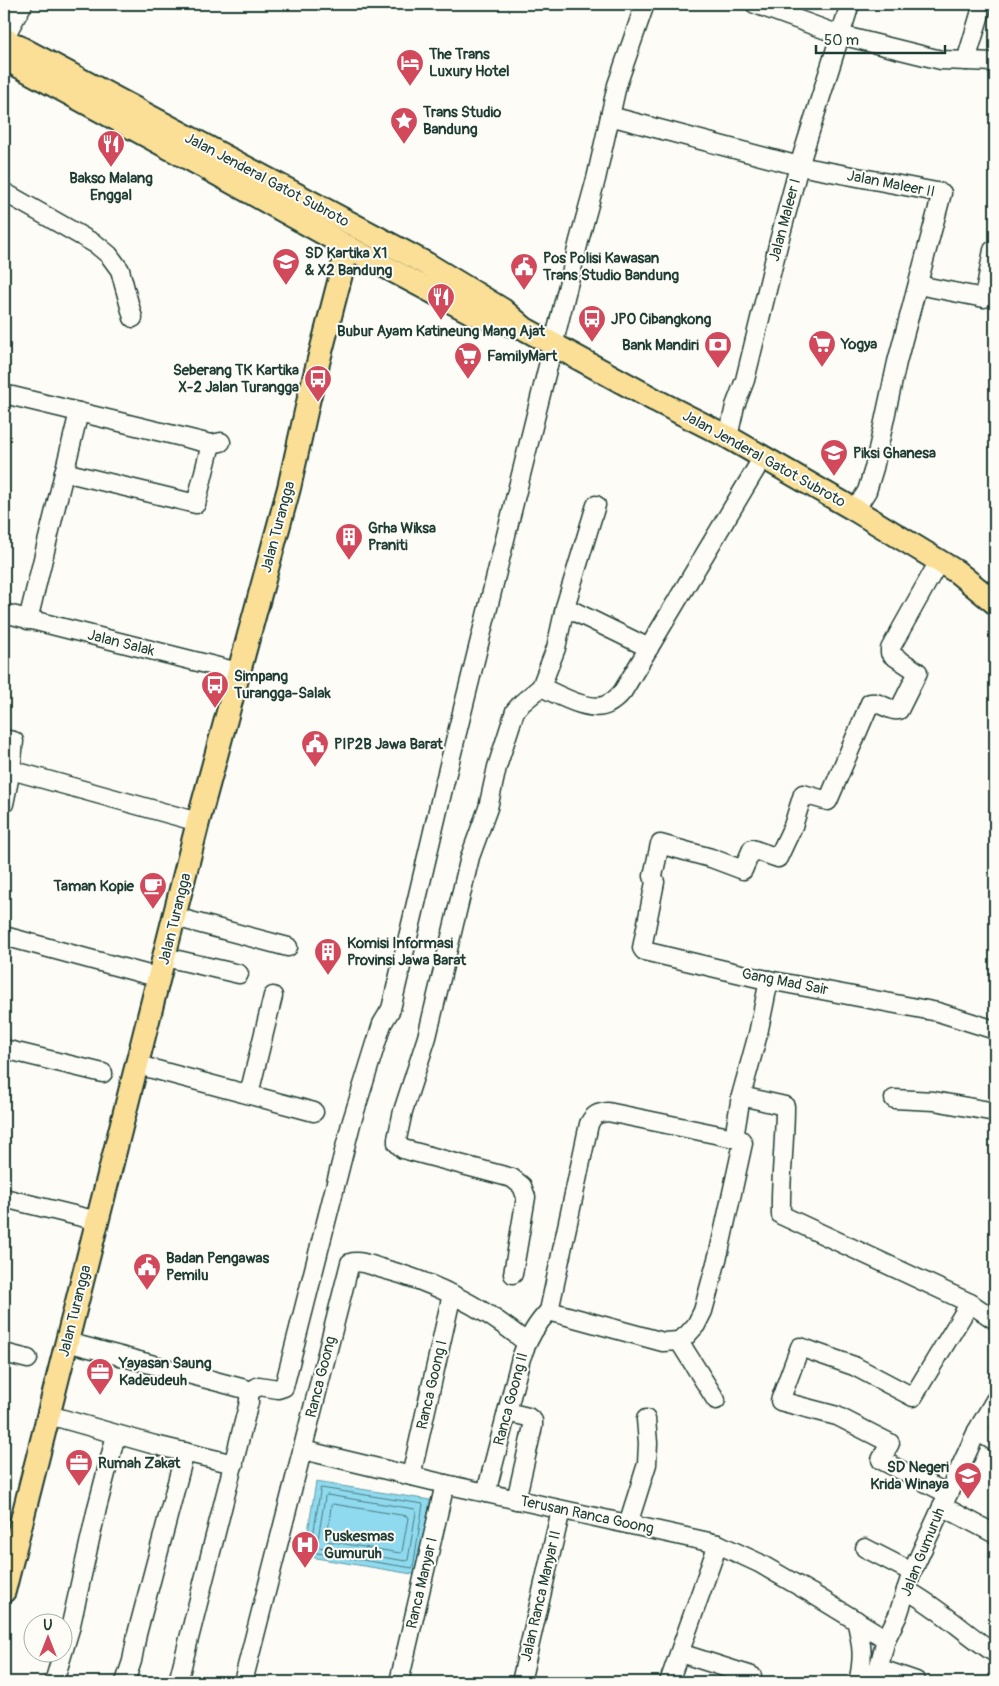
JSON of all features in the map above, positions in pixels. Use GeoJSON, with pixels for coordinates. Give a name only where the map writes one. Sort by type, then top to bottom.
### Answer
{"type":"FeatureCollection","features":[{"type":"Feature","properties":{"kind":"main road","name":"Jalan Jenderal Gatot Subroto"},"geometry":{"type":"LineString","coordinates":[[4,39],[427,264],[503,310],[525,329],[763,457],[855,510],[940,562],[973,584],[995,603]]}},
{"type":"Feature","properties":{"kind":"main road","name":"Jalan Jenderal Gatot Subroto"},"geometry":{"type":"LineString","coordinates":[[4,58],[476,315],[525,329]]}},
{"type":"Feature","properties":{"kind":"main road","name":"Jalan Turangga"},"geometry":{"type":"LineString","coordinates":[[4,1591],[163,967],[198,822],[289,488],[309,398],[348,247]]}},
{"type":"Feature","properties":{"kind":"street"},"geometry":{"type":"LineString","coordinates":[[4,39],[23,4]]}},
{"type":"Feature","properties":{"kind":"street"},"geometry":{"type":"LineString","coordinates":[[250,1392],[259,1386],[278,1389],[284,1387],[351,1124],[382,1024],[392,1010],[443,789],[576,250],[596,179],[617,85],[645,4]]}},
{"type":"Feature","properties":{"kind":"street"},"geometry":{"type":"LineString","coordinates":[[756,4],[840,35],[941,60],[995,62]]}},
{"type":"Feature","properties":{"kind":"street","name":"Jalan Maleer I"},"geometry":{"type":"LineString","coordinates":[[728,438],[735,406],[745,380],[799,166],[850,4]]}},
{"type":"Feature","properties":{"kind":"street"},"geometry":{"type":"LineString","coordinates":[[966,61],[983,4]]}},
{"type":"Feature","properties":{"kind":"street","name":"Jalan Maleer II"},"geometry":{"type":"LineString","coordinates":[[610,116],[799,166],[942,193],[897,362],[874,468],[867,491],[855,510]]}},
{"type":"Feature","properties":{"kind":"street"},"geometry":{"type":"LineString","coordinates":[[4,192],[97,244],[110,255],[120,270],[133,318]]}},
{"type":"Feature","properties":{"kind":"street"},"geometry":{"type":"LineString","coordinates":[[918,285],[984,298],[993,250]]}},
{"type":"Feature","properties":{"kind":"street"},"geometry":{"type":"LineString","coordinates":[[4,394],[216,443],[196,504],[64,472]]}},
{"type":"Feature","properties":{"kind":"street"},"geometry":{"type":"LineString","coordinates":[[28,620],[79,412]]}},
{"type":"Feature","properties":{"kind":"street"},"geometry":{"type":"LineString","coordinates":[[541,687],[579,704],[595,706],[608,705],[623,691],[763,457]]}},
{"type":"Feature","properties":{"kind":"street"},"geometry":{"type":"LineString","coordinates":[[513,1274],[526,1195],[522,1186],[512,1178],[403,1149],[397,1143],[398,1128],[427,1037],[470,857],[488,808],[503,748],[515,711],[522,702],[541,687],[556,648],[565,606],[596,505]]}},
{"type":"Feature","properties":{"kind":"street","name":"Gang Mad Sair"},"geometry":{"type":"LineString","coordinates":[[940,562],[890,649],[892,655],[918,672],[898,711],[870,702],[828,801],[825,802],[804,794],[793,826],[778,858],[752,849],[743,870],[711,858],[660,844],[653,876],[655,882],[642,945],[644,951],[769,980],[938,1012],[995,1030]]}},
{"type":"Feature","properties":{"kind":"street"},"geometry":{"type":"LineString","coordinates":[[565,606],[649,648]]}},
{"type":"Feature","properties":{"kind":"street","name":"Jalan Salak"},"geometry":{"type":"LineString","coordinates":[[4,614],[238,672]]}},
{"type":"Feature","properties":{"kind":"street"},"geometry":{"type":"LineString","coordinates":[[4,739],[14,741],[11,770],[4,804]]}},
{"type":"Feature","properties":{"kind":"street"},"geometry":{"type":"LineString","coordinates":[[11,770],[198,822]]}},
{"type":"Feature","properties":{"kind":"street"},"geometry":{"type":"LineString","coordinates":[[175,916],[288,947]]}},
{"type":"Feature","properties":{"kind":"street"},"geometry":{"type":"LineString","coordinates":[[4,936],[163,967],[239,974]]}},
{"type":"Feature","properties":{"kind":"street"},"geometry":{"type":"LineString","coordinates":[[734,1138],[741,1096],[758,1034],[769,980]]}},
{"type":"Feature","properties":{"kind":"street"},"geometry":{"type":"LineString","coordinates":[[249,1094],[273,996]]}},
{"type":"Feature","properties":{"kind":"street"},"geometry":{"type":"LineString","coordinates":[[4,1049],[103,1073]]}},
{"type":"Feature","properties":{"kind":"street"},"geometry":{"type":"LineString","coordinates":[[138,1065],[314,1112]]}},
{"type":"Feature","properties":{"kind":"street"},"geometry":{"type":"LineString","coordinates":[[741,1096],[785,1106],[781,1215],[970,1303],[995,1320]]}},
{"type":"Feature","properties":{"kind":"street"},"geometry":{"type":"LineString","coordinates":[[894,1099],[934,1101],[995,1112]]}},
{"type":"Feature","properties":{"kind":"street"},"geometry":{"type":"LineString","coordinates":[[608,1112],[741,1140],[743,1146],[706,1302],[696,1325],[679,1341],[663,1342],[549,1311],[589,1124],[593,1117],[608,1112]]}},
{"type":"Feature","properties":{"kind":"street"},"geometry":{"type":"LineString","coordinates":[[4,1198],[98,1221]]}},
{"type":"Feature","properties":{"kind":"street","name":"Ranca Goong"},"geometry":{"type":"LineString","coordinates":[[243,1682],[350,1263],[356,1262],[392,1271],[423,1281],[452,1294],[511,1330],[527,1343]]}},
{"type":"Feature","properties":{"kind":"street","name":"Ranca Goong I"},"geometry":{"type":"LineString","coordinates":[[411,1476],[452,1294]]}},
{"type":"Feature","properties":{"kind":"street"},"geometry":{"type":"LineString","coordinates":[[970,1303],[912,1397],[854,1366],[800,1347],[780,1401],[837,1416],[890,1443],[881,1460],[995,1534]]}},
{"type":"Feature","properties":{"kind":"street","name":"Ranca Goong II"},"geometry":{"type":"LineString","coordinates":[[486,1493],[527,1343],[542,1318],[549,1311]]}},
{"type":"Feature","properties":{"kind":"street"},"geometry":{"type":"LineString","coordinates":[[679,1341],[716,1400]]}},
{"type":"Feature","properties":{"kind":"street"},"geometry":{"type":"LineString","coordinates":[[68,1342],[245,1388],[250,1392]]}},
{"type":"Feature","properties":{"kind":"street"},"geometry":{"type":"LineString","coordinates":[[4,1352],[28,1359]]}},
{"type":"Feature","properties":{"kind":"street"},"geometry":{"type":"LineString","coordinates":[[178,1682],[234,1464],[250,1392]]}},
{"type":"Feature","properties":{"kind":"street","name":"Jalan Gumuruh"},"geometry":{"type":"LineString","coordinates":[[877,1675],[886,1639],[912,1572],[977,1431],[995,1400]]}},
{"type":"Feature","properties":{"kind":"street"},"geometry":{"type":"LineString","coordinates":[[507,1412],[528,1417],[533,1421],[516,1500]]}},
{"type":"Feature","properties":{"kind":"street"},"geometry":{"type":"LineString","coordinates":[[49,1415],[116,1435],[234,1464]]}},
{"type":"Feature","properties":{"kind":"street"},"geometry":{"type":"LineString","coordinates":[[628,1524],[647,1464],[646,1419]]}},
{"type":"Feature","properties":{"kind":"street"},"geometry":{"type":"LineString","coordinates":[[977,1431],[995,1442]]}},
{"type":"Feature","properties":{"kind":"street"},"geometry":{"type":"LineString","coordinates":[[54,1682],[70,1629],[97,1508],[116,1435]]}},
{"type":"Feature","properties":{"kind":"street","name":"Terusan Ranca Goong"},"geometry":{"type":"LineString","coordinates":[[303,1450],[444,1484],[718,1544],[759,1563],[886,1639]]}},
{"type":"Feature","properties":{"kind":"street"},"geometry":{"type":"LineString","coordinates":[[125,1682],[185,1452]]}},
{"type":"Feature","properties":{"kind":"street","name":"Ranca Manyar I"},"geometry":{"type":"LineString","coordinates":[[399,1682],[444,1484]]}},
{"type":"Feature","properties":{"kind":"street","name":"Jalan Ranca Manyar II"},"geometry":{"type":"LineString","coordinates":[[521,1682],[561,1510]]}},
{"type":"Feature","properties":{"kind":"street"},"geometry":{"type":"LineString","coordinates":[[669,1682],[718,1544]]}},
{"type":"Feature","properties":{"kind":"street"},"geometry":{"type":"LineString","coordinates":[[865,1548],[912,1572]]}},
{"type":"Feature","properties":{"kind":"street"},"geometry":{"type":"LineString","coordinates":[[905,1594],[943,1612],[972,1637],[995,1653]]}},
{"type":"Feature","properties":{"kind":"street"},"geometry":{"type":"LineString","coordinates":[[856,1620],[862,1647],[862,1667],[858,1682]]}},
{"type":"Feature","properties":{"kind":"street"},"geometry":{"type":"LineString","coordinates":[[680,1653],[752,1676]]}},
{"type":"Feature","properties":{"kind":"street"},"geometry":{"type":"LineString","coordinates":[[877,1675],[916,1681]]}},
{"type":"Feature","properties":{"kind":"water"},"geometry":{"type":"Polygon","coordinates":[[[316,1482],[430,1500],[418,1575],[304,1556],[316,1482]]]}},
{"type":"Feature","properties":{"kind":"place","name":"The Trans Luxury Hotel"},"geometry":{"type":"Point","coordinates":[410,87]}},
{"type":"Feature","properties":{"kind":"place","name":"Trans Studio Bandung"},"geometry":{"type":"Point","coordinates":[404,145]}},
{"type":"Feature","properties":{"kind":"place","name":"Bakso Malang Enggal"},"geometry":{"type":"Point","coordinates":[111,168]}},
{"type":"Feature","properties":{"kind":"place","name":"SD Kartika X1 & X2 Bandung"},"geometry":{"type":"Point","coordinates":[286,286]}},
{"type":"Feature","properties":{"kind":"place","name":"Pos Polisi Kawasan Trans Studio Bandung"},"geometry":{"type":"Point","coordinates":[524,291]}},
{"type":"Feature","properties":{"kind":"place","name":"Bubur Ayam Katineung Mang Ajat"},"geometry":{"type":"Point","coordinates":[441,321]}},
{"type":"Feature","properties":{"kind":"place","name":"JPO Cibangkong"},"geometry":{"type":"Point","coordinates":[592,343]}},
{"type":"Feature","properties":{"kind":"place","name":"Yogya"},"geometry":{"type":"Point","coordinates":[822,368]}},
{"type":"Feature","properties":{"kind":"place","name":"Bank Mandiri"},"geometry":{"type":"Point","coordinates":[718,369]}},
{"type":"Feature","properties":{"kind":"place","name":"FamilyMart"},"geometry":{"type":"Point","coordinates":[468,380]}},
{"type":"Feature","properties":{"kind":"place","name":"Seberang TK Kartika X-2 Jalan Turangga"},"geometry":{"type":"Point","coordinates":[318,403]}},
{"type":"Feature","properties":{"kind":"place","name":"Piksi Ghanesa"},"geometry":{"type":"Point","coordinates":[834,477]}},
{"type":"Feature","properties":{"kind":"place","name":"Grha Wiksa Praniti"},"geometry":{"type":"Point","coordinates":[349,561]}},
{"type":"Feature","properties":{"kind":"place","name":"Simpang Turangga-Salak"},"geometry":{"type":"Point","coordinates":[215,709]}},
{"type":"Feature","properties":{"kind":"place","name":"PIP2B Jawa Barat"},"geometry":{"type":"Point","coordinates":[315,768]}},
{"type":"Feature","properties":{"kind":"place","name":"Taman Kopie"},"geometry":{"type":"Point","coordinates":[153,910]}},
{"type":"Feature","properties":{"kind":"place","name":"Komisi Informasi Provinsi Jawa Barat"},"geometry":{"type":"Point","coordinates":[328,976]}},
{"type":"Feature","properties":{"kind":"place","name":"Badan Pengawas Pemilu"},"geometry":{"type":"Point","coordinates":[147,1291]}},
{"type":"Feature","properties":{"kind":"place","name":"Yayasan Saung Kadeudeuh"},"geometry":{"type":"Point","coordinates":[100,1396]}},
{"type":"Feature","properties":{"kind":"place","name":"Rumah Zakat"},"geometry":{"type":"Point","coordinates":[79,1487]}},
{"type":"Feature","properties":{"kind":"place","name":"SD Negeri Krida Winaya"},"geometry":{"type":"Point","coordinates":[968,1500]}},
{"type":"Feature","properties":{"kind":"place","name":"Puskesmas Gumuruh"},"geometry":{"type":"Point","coordinates":[305,1569]}}]}
